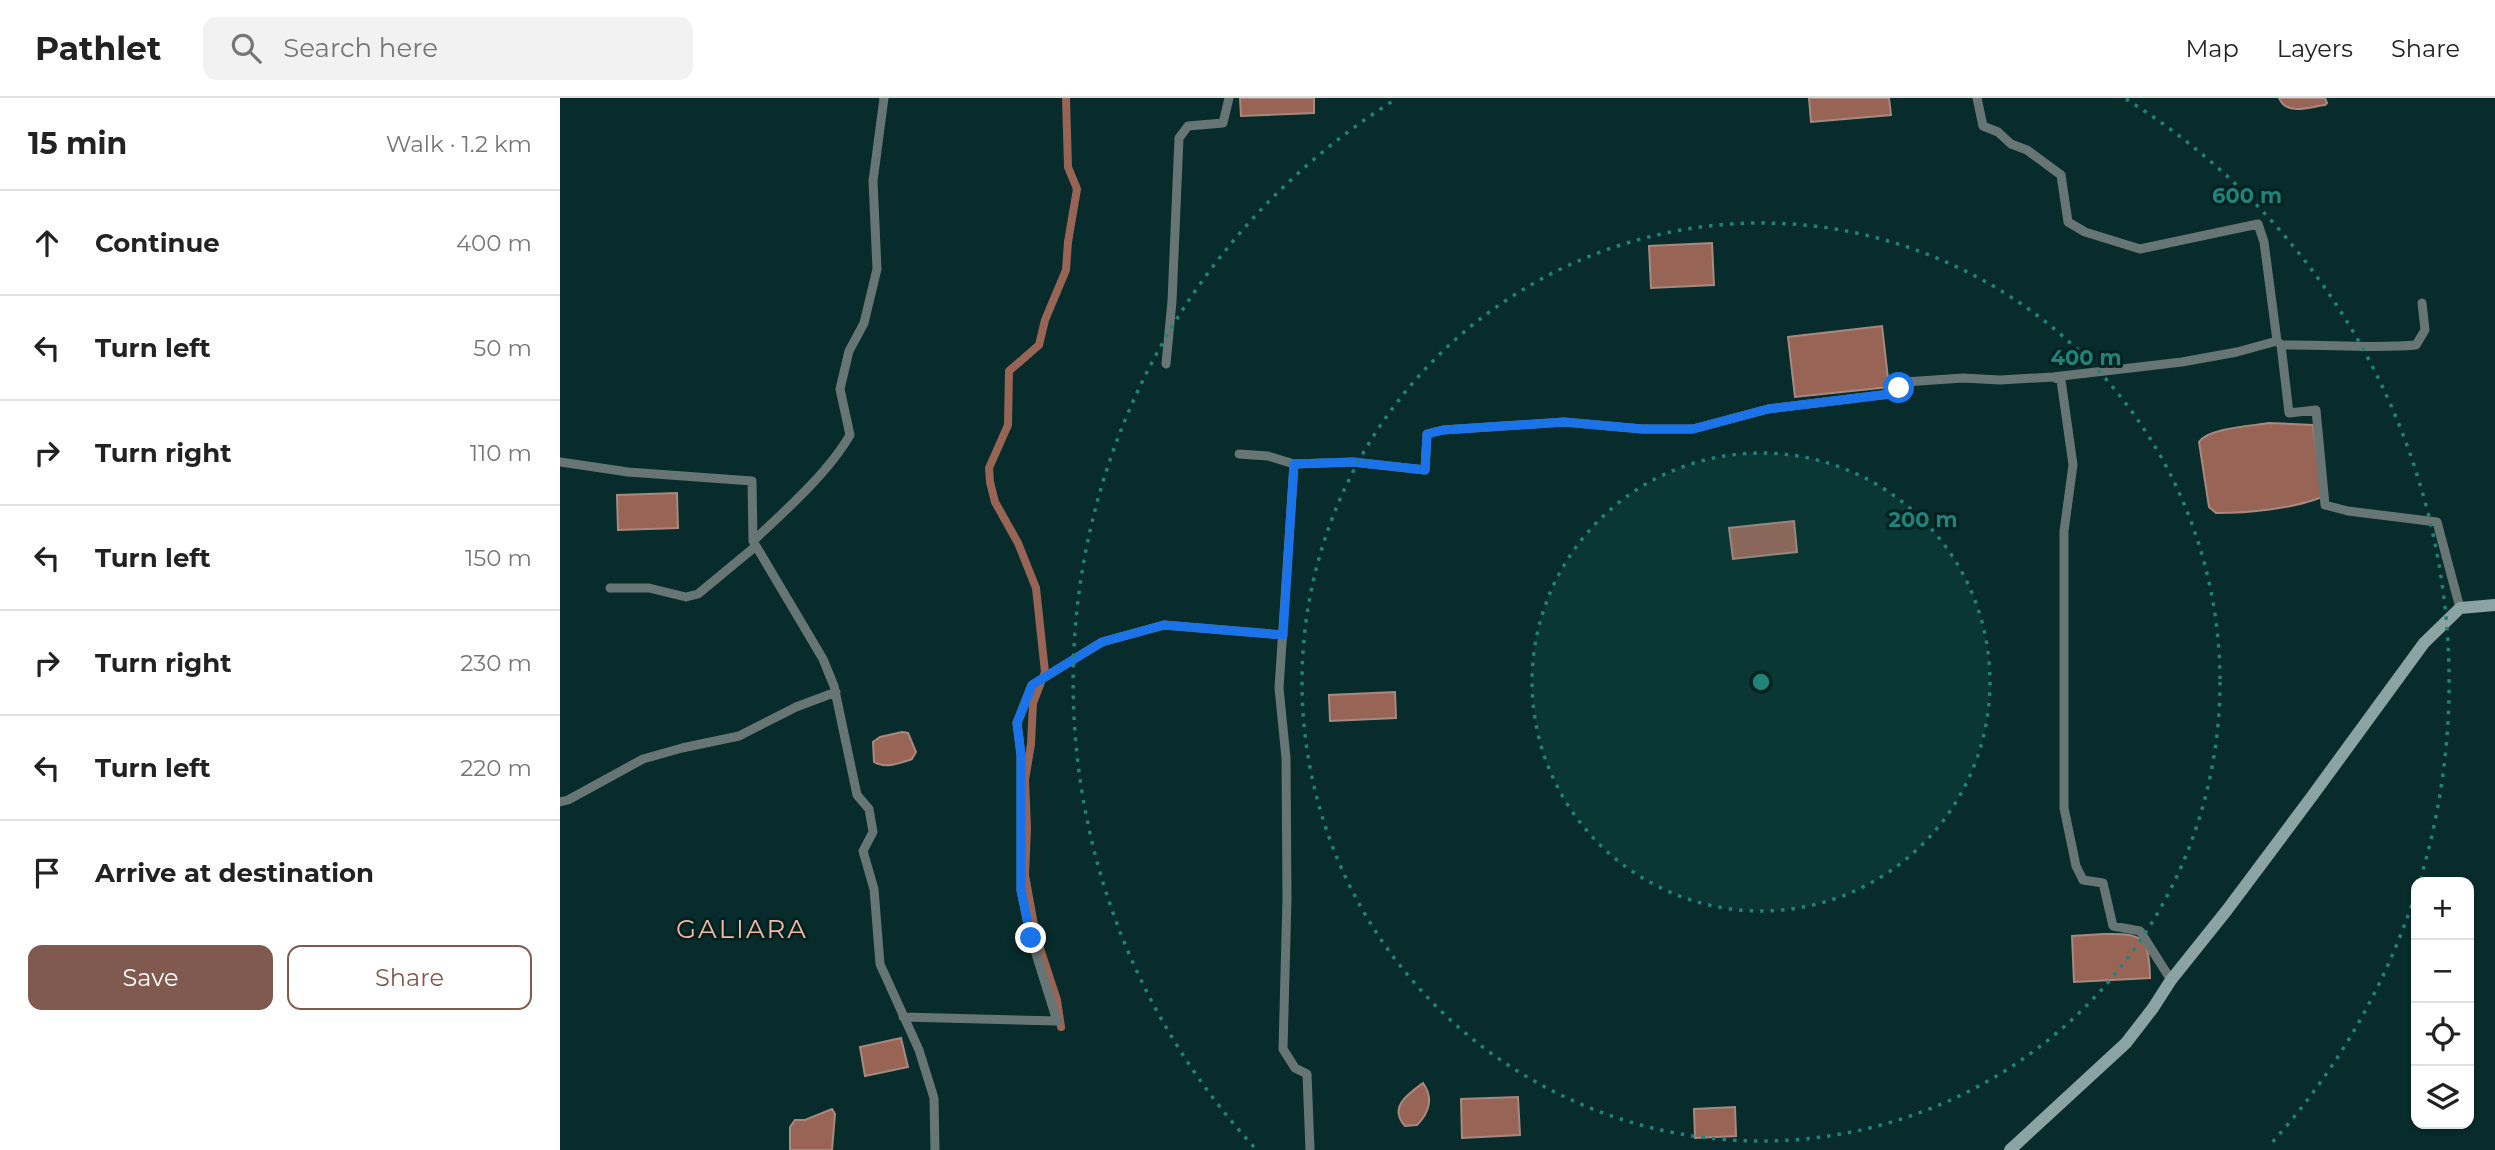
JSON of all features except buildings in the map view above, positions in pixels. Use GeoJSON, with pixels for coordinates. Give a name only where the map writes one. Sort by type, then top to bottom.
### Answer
{"type":"FeatureCollection","features":[{"type":"Feature","properties":{"kind":"main road"},"geometry":{"type":"LineString","coordinates":[[2010,1150],[2126,1044],[2424,643],[2459,608],[2495,605]]}},
{"type":"Feature","properties":{"kind":"street"},"geometry":{"type":"LineString","coordinates":[[610,588],[649,588],[687,597],[698,594],[755,544],[843,447],[850,435],[840,389],[849,351],[864,323],[877,269],[873,181],[884,98]]}},
{"type":"Feature","properties":{"kind":"street"},"geometry":{"type":"LineString","coordinates":[[1166,364],[1172,301],[1179,138],[1188,126],[1223,123],[1228,98]]}},
{"type":"Feature","properties":{"kind":"street"},"geometry":{"type":"LineString","coordinates":[[1977,98],[1983,127],[1998,132],[2011,144],[2027,150],[2061,175],[2068,222],[2085,232],[2140,249],[2258,225],[2264,242],[2289,413],[2316,410],[2325,505],[2348,511],[2437,522],[2459,608]]}},
{"type":"Feature","properties":{"kind":"street"},"geometry":{"type":"LineString","coordinates":[[1239,454],[1268,456],[1294,464],[1353,462],[1425,470],[1427,434],[1443,430],[1564,422],[1642,429],[1693,429],[1768,409],[1890,394],[1905,382],[2053,377],[2182,362],[2279,343],[2386,348],[2416,345],[2424,330],[2422,303]]}},
{"type":"Feature","properties":{"kind":"street"},"geometry":{"type":"LineString","coordinates":[[2053,377],[2061,380],[2073,465],[2064,531],[2063,808],[2076,866],[2083,880],[2103,883],[2113,926],[2140,931],[2171,980]]}},
{"type":"Feature","properties":{"kind":"street"},"geometry":{"type":"LineString","coordinates":[[560,462],[628,472],[752,481],[755,544],[823,659],[836,692],[857,795],[869,809],[873,832],[863,851],[874,889],[880,964],[919,1050],[934,1098],[935,1150]]}},
{"type":"Feature","properties":{"kind":"street"},"geometry":{"type":"LineString","coordinates":[[1294,464],[1279,688],[1286,758],[1287,899],[1283,1049],[1295,1068],[1307,1074],[1310,1150]]}},
{"type":"Feature","properties":{"kind":"street"},"geometry":{"type":"LineString","coordinates":[[903,1017],[1057,1021],[1031,938],[1021,890],[1021,755],[1017,723],[1032,685],[1102,642],[1164,625],[1283,635]]}},
{"type":"Feature","properties":{"kind":"street"},"geometry":{"type":"LineString","coordinates":[[560,802],[643,759],[739,736],[836,692]]}},
{"type":"Feature","properties":{"kind":"shaded area"},"geometry":{"type":"Polygon","coordinates":[[[1240,98],[1314,98],[1314,113],[1241,116],[1240,98]]]}},
{"type":"Feature","properties":{"kind":"shaded area"},"geometry":{"type":"Polygon","coordinates":[[[1809,98],[1889,98],[1891,115],[1811,122],[1809,98]]]}},
{"type":"Feature","properties":{"kind":"shaded area"},"geometry":{"type":"Polygon","coordinates":[[[2279,98],[2325,98],[2327,103],[2293,109],[2283,104],[2279,98]]]}},
{"type":"Feature","properties":{"kind":"shaded area"},"geometry":{"type":"Polygon","coordinates":[[[1712,243],[1714,285],[1651,288],[1649,246],[1712,243]]]}},
{"type":"Feature","properties":{"kind":"shaded area"},"geometry":{"type":"Polygon","coordinates":[[[1882,326],[1889,387],[1795,397],[1788,337],[1882,326]]]}},
{"type":"Feature","properties":{"kind":"shaded area"},"geometry":{"type":"Polygon","coordinates":[[[2269,423],[2313,425],[2322,497],[2270,510],[2216,513],[2209,507],[2199,442],[2204,437],[2221,431],[2269,423]]]}},
{"type":"Feature","properties":{"kind":"shaded area"},"geometry":{"type":"Polygon","coordinates":[[[677,493],[678,528],[618,530],[617,495],[677,493]]]}},
{"type":"Feature","properties":{"kind":"shaded area"},"geometry":{"type":"Polygon","coordinates":[[[1794,521],[1797,552],[1733,559],[1729,528],[1794,521]]]}},
{"type":"Feature","properties":{"kind":"shaded area"},"geometry":{"type":"Polygon","coordinates":[[[1395,692],[1396,718],[1330,721],[1329,695],[1395,692]]]}},
{"type":"Feature","properties":{"kind":"shaded area"},"geometry":{"type":"Polygon","coordinates":[[[908,733],[916,752],[912,759],[888,765],[874,762],[873,742],[880,737],[908,733]]]}},
{"type":"Feature","properties":{"kind":"shaded area"},"geometry":{"type":"Polygon","coordinates":[[[2128,935],[2141,940],[2148,954],[2150,978],[2074,982],[2072,936],[2128,935]]]}},
{"type":"Feature","properties":{"kind":"shaded area"},"geometry":{"type":"Polygon","coordinates":[[[901,1038],[908,1067],[865,1076],[860,1047],[901,1038]]]}},
{"type":"Feature","properties":{"kind":"shaded area"},"geometry":{"type":"Polygon","coordinates":[[[1423,1083],[1429,1100],[1425,1115],[1417,1125],[1405,1126],[1400,1119],[1399,1107],[1406,1096],[1423,1083]]]}},
{"type":"Feature","properties":{"kind":"shaded area"},"geometry":{"type":"Polygon","coordinates":[[[1518,1097],[1520,1135],[1462,1138],[1461,1099],[1518,1097]]]}},
{"type":"Feature","properties":{"kind":"shaded area"},"geometry":{"type":"Polygon","coordinates":[[[1735,1107],[1736,1136],[1695,1138],[1694,1109],[1735,1107]]]}},
{"type":"Feature","properties":{"kind":"shaded area"},"geometry":{"type":"Polygon","coordinates":[[[832,1109],[835,1114],[832,1150],[790,1150],[790,1127],[795,1120],[805,1120],[832,1109]]]}},
{"type":"Feature","properties":{"kind":"waterway"},"geometry":{"type":"LineString","coordinates":[[1061,1027],[1057,1000],[1036,936],[1025,875],[1025,780],[1031,744],[1033,703],[1045,672],[1036,588],[1018,543],[995,502],[989,468],[1008,425],[1009,371],[1039,345],[1045,320],[1066,270],[1077,189],[1068,167],[1066,98]]}},
{"type":"Feature","properties":{"kind":"district","name":"GALIARA"},"geometry":{"type":"Point","coordinates":[742,929]}},
{"type":"Feature","properties":{"kind":"route"},"geometry":{"type":"LineString","coordinates":[[1031,938],[1021,890],[1021,755],[1017,723],[1032,685],[1102,642],[1164,625],[1283,635],[1294,464],[1353,462],[1425,470],[1427,434],[1443,430],[1564,422],[1642,429],[1693,429],[1768,409],[1890,394],[1899,388]]}}]}
